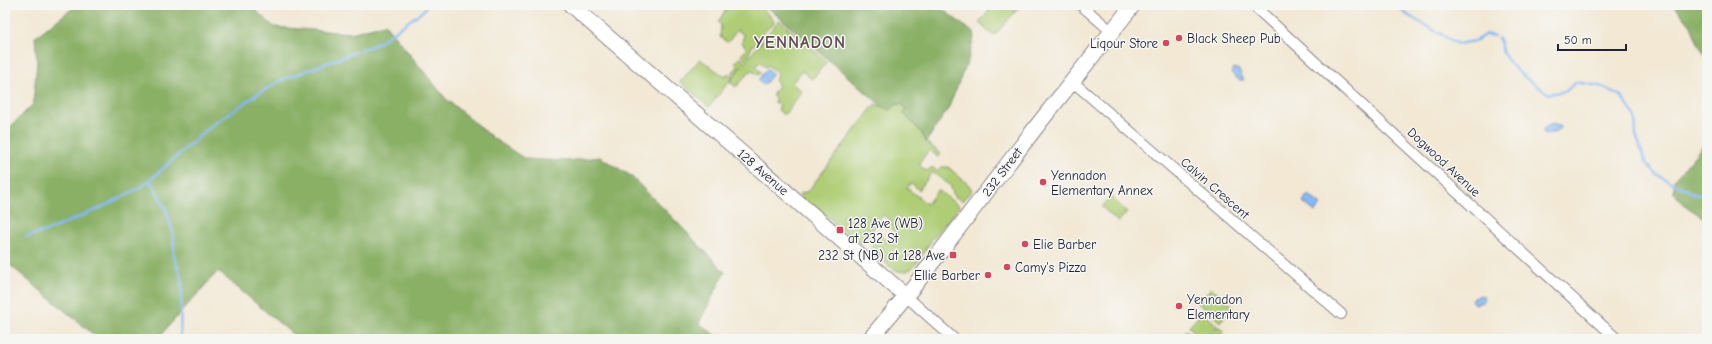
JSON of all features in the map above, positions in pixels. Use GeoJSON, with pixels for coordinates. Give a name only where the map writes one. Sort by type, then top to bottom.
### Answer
{"type":"FeatureCollection","features":[{"type":"Feature","properties":{"kind":"street","name":"128 Avenue"},"geometry":{"type":"LineString","coordinates":[[571,5],[954,339]]}},
{"type":"Feature","properties":{"kind":"street"},"geometry":{"type":"LineString","coordinates":[[1081,5],[1112,32]]}},
{"type":"Feature","properties":{"kind":"street","name":"232 Street"},"geometry":{"type":"LineString","coordinates":[[870,339],[906,296],[1072,81],[1133,5]]}},
{"type":"Feature","properties":{"kind":"street","name":"Dogwood Avenue"},"geometry":{"type":"LineString","coordinates":[[1253,5],[1617,339]]}},
{"type":"Feature","properties":{"kind":"street","name":"Calvin Crescent"},"geometry":{"type":"LineString","coordinates":[[1072,81],[1341,314]]}},
{"type":"Feature","properties":{"kind":"green space"},"geometry":{"type":"Polygon","coordinates":[[[79,5],[250,5],[274,27],[351,33],[385,24],[446,99],[493,138],[525,159],[566,161],[600,157],[631,176],[725,272],[699,323],[720,339],[298,339],[218,271],[157,339],[99,339],[5,261],[5,132],[33,104],[37,63],[35,37],[79,5]]]}},
{"type":"Feature","properties":{"kind":"green space"},"geometry":{"type":"Polygon","coordinates":[[[729,5],[763,5],[765,11],[773,19],[774,23],[764,32],[758,43],[753,45],[748,55],[749,57],[779,20],[827,62],[812,79],[802,71],[792,83],[802,92],[784,115],[778,110],[780,106],[774,101],[776,99],[773,97],[773,93],[779,86],[775,80],[778,74],[768,65],[766,67],[760,62],[756,66],[761,73],[758,75],[751,70],[736,87],[730,82],[742,65],[709,107],[680,82],[700,59],[725,77],[728,73],[730,75],[738,66],[735,63],[740,57],[745,63],[747,60],[741,55],[747,49],[742,42],[744,35],[737,30],[727,42],[720,37],[721,25],[718,22],[729,5]]]}},
{"type":"Feature","properties":{"kind":"green space"},"geometry":{"type":"Polygon","coordinates":[[[765,5],[937,5],[975,34],[968,60],[948,109],[926,142],[922,133],[904,114],[905,109],[903,104],[897,104],[890,110],[883,107],[765,5]]]}},
{"type":"Feature","properties":{"kind":"green space"},"geometry":{"type":"Polygon","coordinates":[[[994,5],[1021,5],[994,36],[979,23],[994,5]]]}},
{"type":"Feature","properties":{"kind":"green space"},"geometry":{"type":"Polygon","coordinates":[[[1674,5],[1707,5],[1707,59],[1691,26],[1674,5]]]}},
{"type":"Feature","properties":{"kind":"green space"},"geometry":{"type":"Polygon","coordinates":[[[875,104],[890,110],[897,104],[903,104],[914,124],[922,133],[926,142],[941,154],[938,157],[929,150],[920,162],[920,166],[927,171],[932,167],[937,171],[941,167],[948,167],[969,185],[972,190],[962,201],[954,196],[950,185],[932,172],[919,190],[911,183],[907,188],[927,204],[938,190],[960,207],[934,237],[914,267],[902,272],[895,270],[876,255],[871,249],[874,242],[881,236],[891,244],[898,240],[896,238],[898,235],[888,226],[892,221],[883,215],[862,243],[859,243],[839,227],[838,228],[831,219],[813,209],[800,197],[800,194],[808,191],[875,104]]]}},
{"type":"Feature","properties":{"kind":"green space"},"geometry":{"type":"Polygon","coordinates":[[[1707,141],[1707,220],[1687,207],[1674,194],[1674,180],[1707,141]]]}},
{"type":"Feature","properties":{"kind":"green space"},"geometry":{"type":"Polygon","coordinates":[[[1111,197],[1127,212],[1118,222],[1102,207],[1111,197]]]}},
{"type":"Feature","properties":{"kind":"green space"},"geometry":{"type":"Polygon","coordinates":[[[1211,288],[1233,306],[1220,322],[1198,303],[1211,288]]]}},
{"type":"Feature","properties":{"kind":"green space"},"geometry":{"type":"Polygon","coordinates":[[[1202,312],[1217,325],[1205,339],[1189,327],[1202,312]]]}},
{"type":"Feature","properties":{"kind":"green space"},"geometry":{"type":"Polygon","coordinates":[[[1218,326],[1224,331],[1217,339],[1212,339],[1209,337],[1218,326]]]}},
{"type":"Feature","properties":{"kind":"green space"},"geometry":{"type":"Polygon","coordinates":[[[1186,330],[1196,339],[1179,339],[1186,330]]]}},
{"type":"Feature","properties":{"kind":"water"},"geometry":{"type":"Polygon","coordinates":[[[1234,68],[1239,70],[1244,80],[1239,80],[1231,73],[1234,68]]]}},
{"type":"Feature","properties":{"kind":"water"},"geometry":{"type":"Polygon","coordinates":[[[767,69],[773,74],[764,85],[758,80],[767,69]]]}},
{"type":"Feature","properties":{"kind":"water"},"geometry":{"type":"Polygon","coordinates":[[[1551,124],[1560,126],[1560,128],[1556,132],[1545,135],[1543,129],[1551,124]]]}},
{"type":"Feature","properties":{"kind":"water"},"geometry":{"type":"Polygon","coordinates":[[[1307,195],[1321,205],[1315,212],[1303,202],[1307,195]]]}},
{"type":"Feature","properties":{"kind":"water"},"geometry":{"type":"Polygon","coordinates":[[[1482,295],[1485,299],[1483,302],[1475,304],[1472,300],[1474,297],[1482,295]]]}},
{"type":"Feature","properties":{"kind":"waterway"},"geometry":{"type":"LineString","coordinates":[[26,237],[49,230],[96,210],[143,186],[210,127],[259,93],[282,80],[377,44],[423,11],[427,5]]}},
{"type":"Feature","properties":{"kind":"waterway"},"geometry":{"type":"LineString","coordinates":[[1395,5],[1409,16],[1458,44],[1475,41],[1486,34],[1494,36]]}},
{"type":"Feature","properties":{"kind":"waterway"},"geometry":{"type":"LineString","coordinates":[[1498,38],[1503,53],[1517,71],[1549,94],[1566,91],[1576,82],[1600,86],[1621,96],[1635,116],[1636,135],[1645,162],[1657,175],[1695,194],[1707,197]]}},
{"type":"Feature","properties":{"kind":"waterway"},"geometry":{"type":"LineString","coordinates":[[149,181],[153,185],[166,209],[173,232],[174,256],[182,280],[180,339]]}},
{"type":"Feature","properties":{"kind":"place","name":"Black Sheep Pub"},"geometry":{"type":"Point","coordinates":[1179,38]}},
{"type":"Feature","properties":{"kind":"place","name":"Liqour Store"},"geometry":{"type":"Point","coordinates":[1166,43]}},
{"type":"Feature","properties":{"kind":"place","name":"Yennadon Elementary Annex"},"geometry":{"type":"Point","coordinates":[1043,182]}},
{"type":"Feature","properties":{"kind":"place","name":"128 Ave (WB) at 232 St"},"geometry":{"type":"Point","coordinates":[840,230]}},
{"type":"Feature","properties":{"kind":"place","name":"Elie Barber"},"geometry":{"type":"Point","coordinates":[1025,244]}},
{"type":"Feature","properties":{"kind":"place","name":"232 St (NB) at 128 Ave"},"geometry":{"type":"Point","coordinates":[953,255]}},
{"type":"Feature","properties":{"kind":"place","name":"Camy's Pizza"},"geometry":{"type":"Point","coordinates":[1007,267]}},
{"type":"Feature","properties":{"kind":"place","name":"Ellie Barber"},"geometry":{"type":"Point","coordinates":[988,275]}},
{"type":"Feature","properties":{"kind":"place","name":"Yennadon Elementary"},"geometry":{"type":"Point","coordinates":[1179,306]}},
{"type":"Feature","properties":{"kind":"district","name":"YENNADON"},"geometry":{"type":"Point","coordinates":[800,42]}}]}
